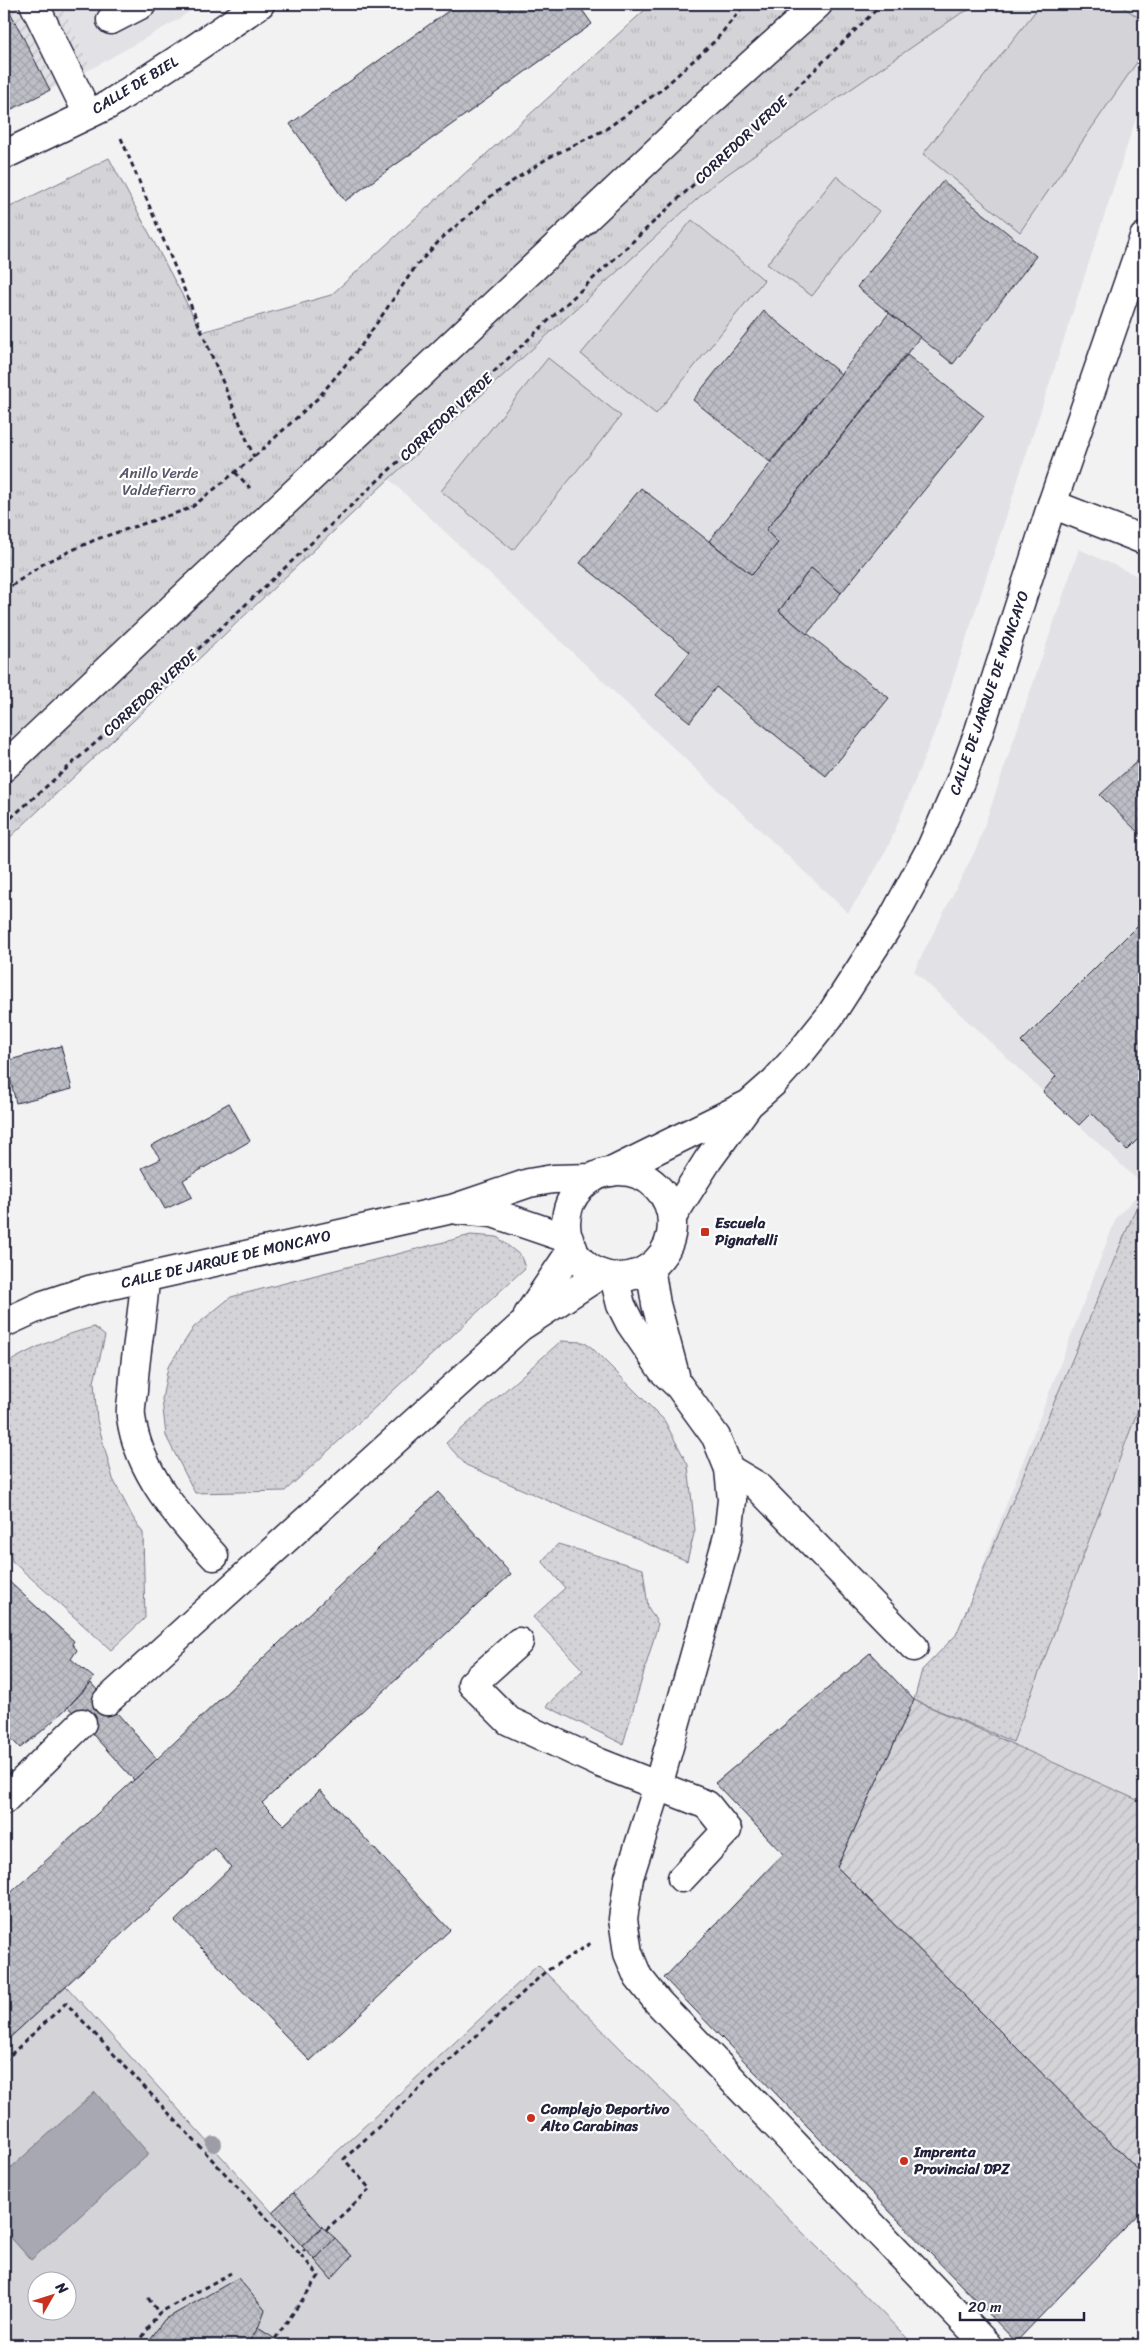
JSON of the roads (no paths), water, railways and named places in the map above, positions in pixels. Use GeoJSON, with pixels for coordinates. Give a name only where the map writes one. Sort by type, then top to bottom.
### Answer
{"type":"FeatureCollection","features":[{"type":"Feature","properties":{"kind":"street"},"geometry":{"type":"LineString","coordinates":[[34,4],[98,109]]}},
{"type":"Feature","properties":{"kind":"street"},"geometry":{"type":"LineString","coordinates":[[110,20],[142,4]]}},
{"type":"Feature","properties":{"kind":"street","name":"CALLE DE BIEL"},"geometry":{"type":"LineString","coordinates":[[4,154],[98,109],[194,50],[260,4]]}},
{"type":"Feature","properties":{"kind":"street"},"geometry":{"type":"LineString","coordinates":[[4,767],[703,108],[818,4]]}},
{"type":"Feature","properties":{"kind":"street","name":"CALLE DE JARQUE DE MONCAYO"},"geometry":{"type":"LineString","coordinates":[[672,1217],[708,1160],[749,1104],[796,1058],[830,1016],[893,918],[931,848],[979,732],[1052,504],[1144,237]]}},
{"type":"Feature","properties":{"kind":"street"},"geometry":{"type":"LineString","coordinates":[[1052,504],[1144,540]]}},
{"type":"Feature","properties":{"kind":"street","name":"CALLE DE JARQUE DE MONCAYO"},"geometry":{"type":"LineString","coordinates":[[4,1323],[67,1296],[452,1209],[529,1183],[602,1175],[749,1104]]}},
{"type":"Feature","properties":{"kind":"street"},"geometry":{"type":"LineString","coordinates":[[107,1701],[520,1327],[608,1275],[639,1273],[650,1267],[666,1250],[672,1228],[672,1217],[668,1203],[661,1191],[650,1182],[639,1175],[625,1172],[602,1175],[579,1189],[570,1204],[567,1221],[570,1243],[580,1259],[608,1275],[630,1323],[663,1371],[679,1386],[716,1437],[729,1469],[732,1500],[728,1536],[658,1786],[629,1877],[623,1919],[628,1953],[638,1977],[658,2002],[987,2345]]}},
{"type":"Feature","properties":{"kind":"street","name":"CALLE DE JARQUE DE MONCAYO"},"geometry":{"type":"LineString","coordinates":[[452,1209],[493,1214],[570,1243]]}},
{"type":"Feature","properties":{"kind":"street"},"geometry":{"type":"LineString","coordinates":[[520,1327],[570,1243]]}},
{"type":"Feature","properties":{"kind":"street"},"geometry":{"type":"LineString","coordinates":[[650,1267],[656,1304],[679,1386]]}},
{"type":"Feature","properties":{"kind":"street"},"geometry":{"type":"LineString","coordinates":[[145,1278],[144,1304],[134,1370],[131,1417],[141,1451],[160,1490],[181,1520],[214,1556]]}},
{"type":"Feature","properties":{"kind":"street"},"geometry":{"type":"LineString","coordinates":[[729,1469],[756,1486],[837,1566],[914,1647]]}},
{"type":"Feature","properties":{"kind":"street"},"geometry":{"type":"LineString","coordinates":[[519,1642],[472,1684],[509,1721],[600,1763],[707,1805],[727,1830],[682,1878]]}},
{"type":"Feature","properties":{"kind":"street"},"geometry":{"type":"LineString","coordinates":[[4,1800],[82,1723]]}},
{"type":"Feature","properties":{"kind":"place","name":"Escuela Pignatelli"},"geometry":{"type":"Point","coordinates":[705,1232]}},
{"type":"Feature","properties":{"kind":"place","name":"Complejo Deportivo Alto Carabinas"},"geometry":{"type":"Point","coordinates":[531,2118]}},
{"type":"Feature","properties":{"kind":"place","name":"Imprenta Provincial DPZ"},"geometry":{"type":"Point","coordinates":[904,2161]}},
{"type":"Feature","properties":{"kind":"park label","name":"Anillo Verde Valdefierro"},"geometry":{"type":"Point","coordinates":[159,482]}}]}
